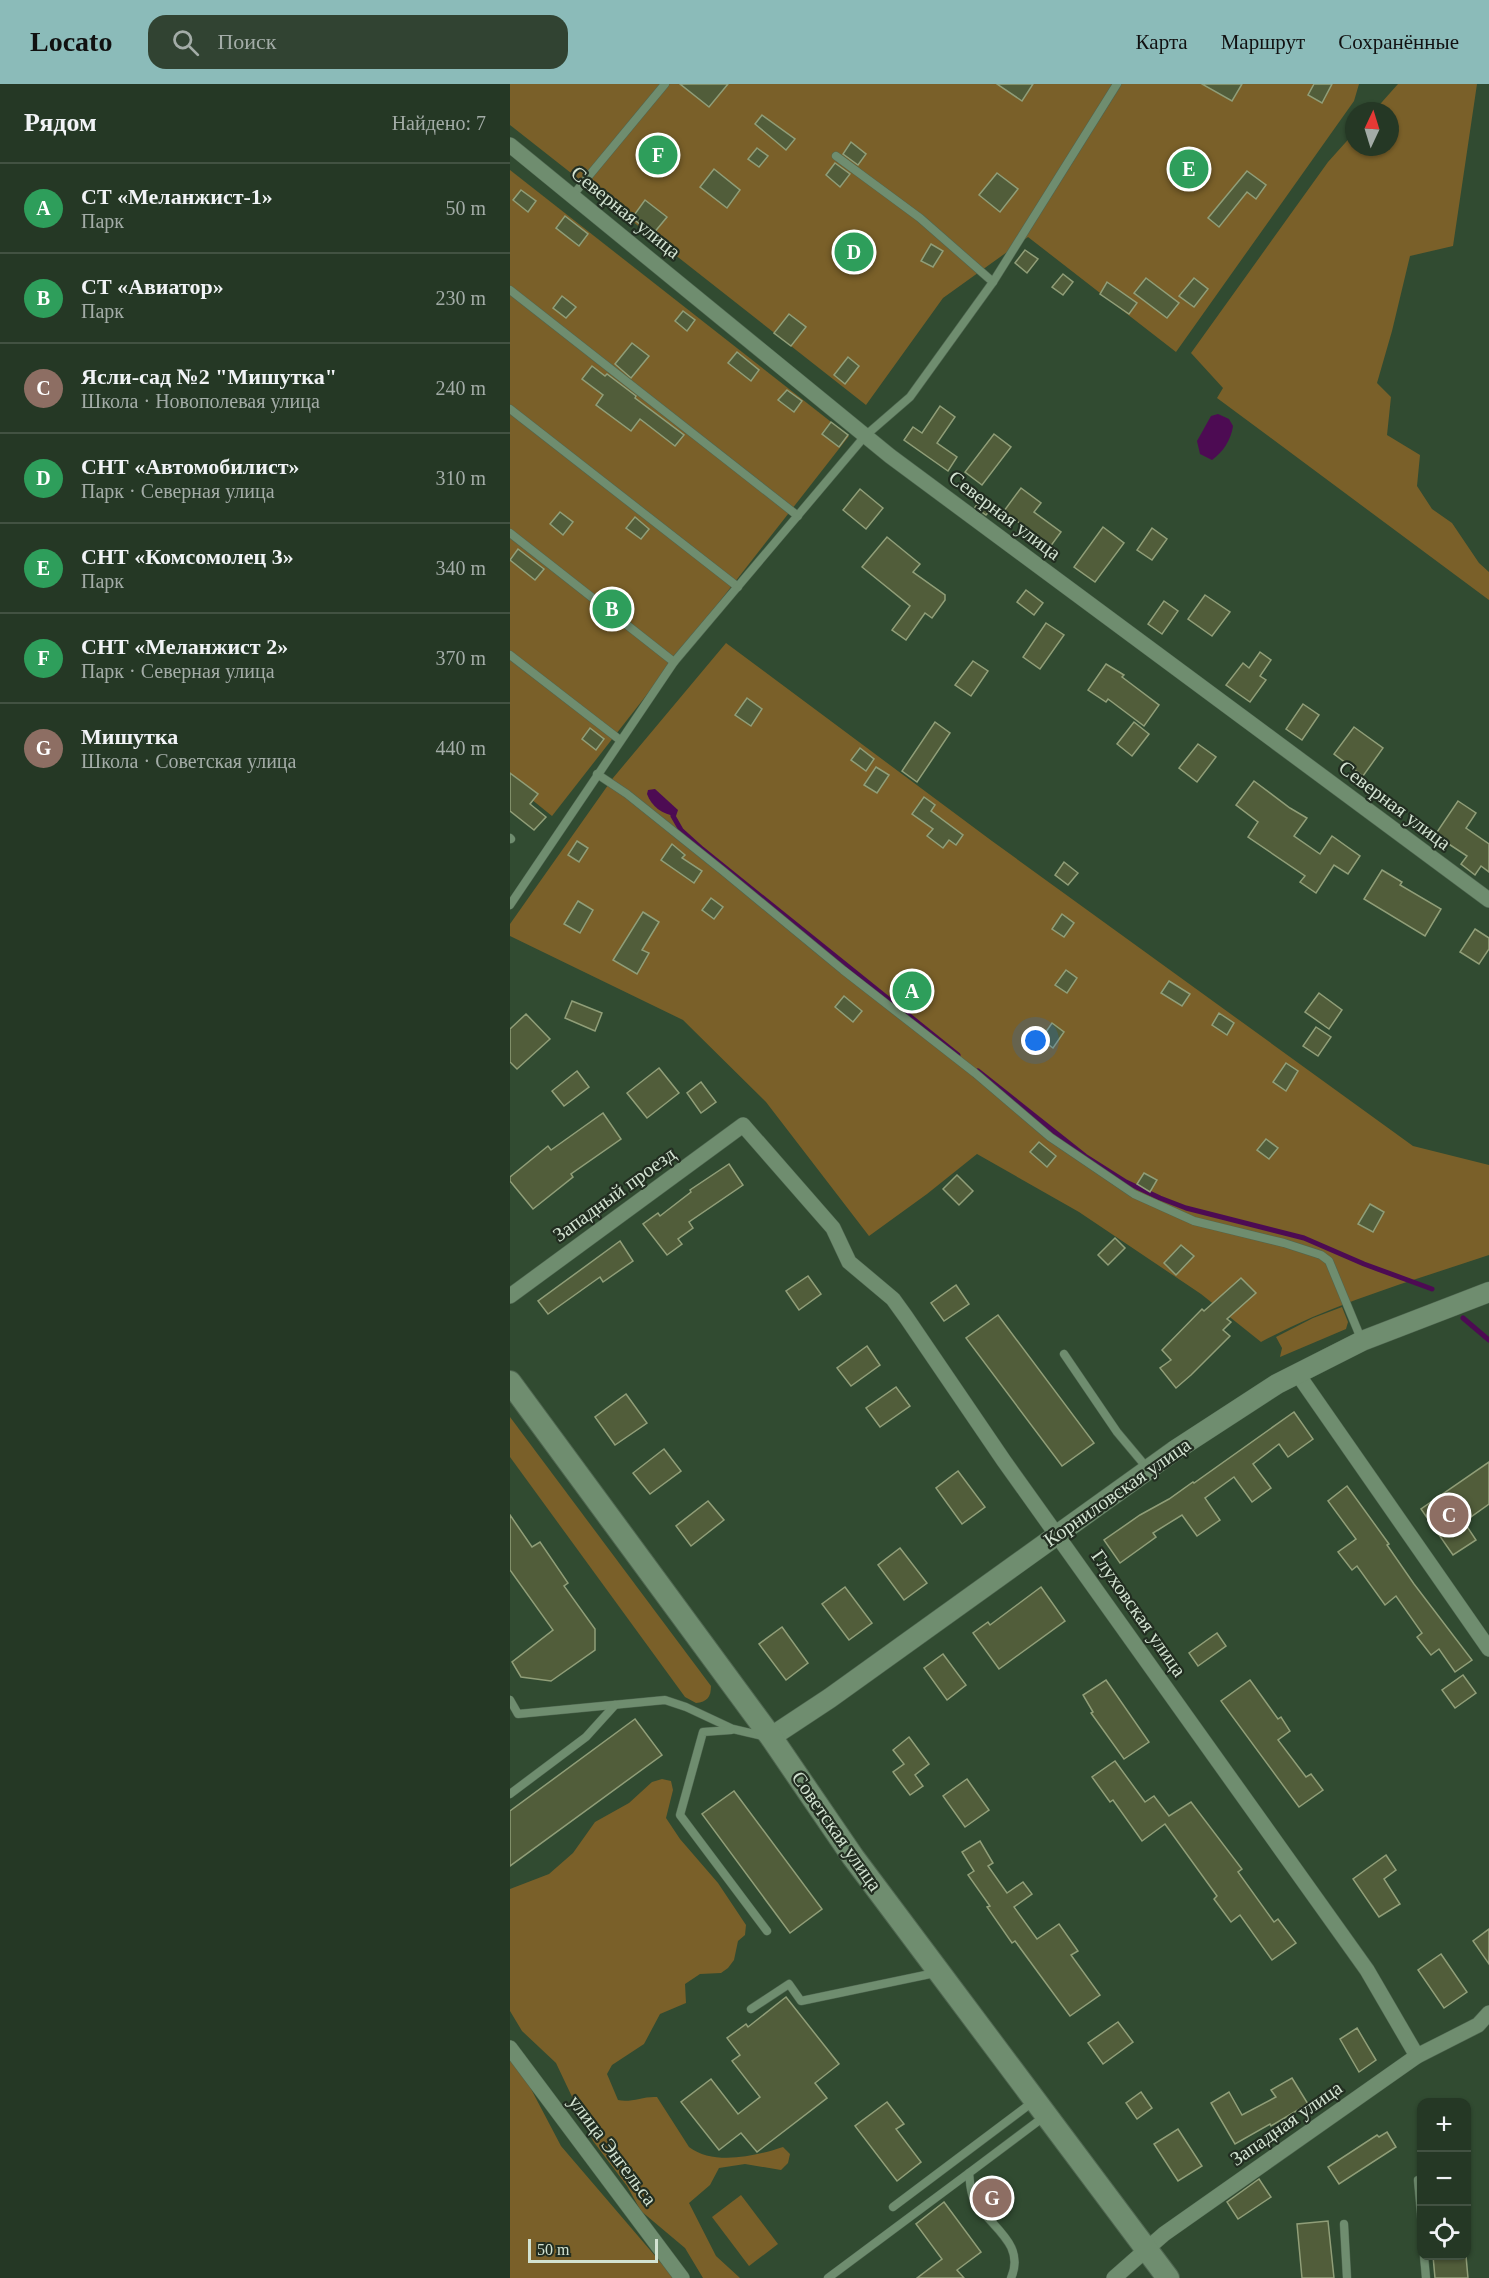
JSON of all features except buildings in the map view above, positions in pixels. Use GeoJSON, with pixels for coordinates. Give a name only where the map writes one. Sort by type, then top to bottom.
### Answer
{"type":"FeatureCollection","features":[{"type":"Feature","properties":{"kind":"main road","name":"Советская улица"},"geometry":{"type":"LineString","coordinates":[[510,1382],[771,1737],[853,1857],[1168,2278]]}},
{"type":"Feature","properties":{"kind":"street","name":"Северная улица"},"geometry":{"type":"LineString","coordinates":[[510,145],[865,436],[1489,900]]}},
{"type":"Feature","properties":{"kind":"street","name":"Западный проезд"},"geometry":{"type":"LineString","coordinates":[[510,1296],[743,1125]]}},
{"type":"Feature","properties":{"kind":"street","name":"Глуховская улица"},"geometry":{"type":"LineString","coordinates":[[743,1125],[834,1228],[849,1262],[893,1299],[932,1352],[1004,1461],[1367,1970],[1417,2056]]}},
{"type":"Feature","properties":{"kind":"street","name":"Корниловская улица"},"geometry":{"type":"LineString","coordinates":[[771,1737],[830,1698],[1148,1470],[1277,1383],[1362,1341],[1488,1295]]}},
{"type":"Feature","properties":{"kind":"street"},"geometry":{"type":"LineString","coordinates":[[1297,1373],[1489,1649]]}},
{"type":"Feature","properties":{"kind":"street","name":"Западная улица"},"geometry":{"type":"LineString","coordinates":[[1114,2278],[1164,2234],[1417,2056],[1483,2025],[1489,2013]]}},
{"type":"Feature","properties":{"kind":"street","name":"улица Энгельса"},"geometry":{"type":"LineString","coordinates":[[510,2048],[682,2278]]}},
{"type":"Feature","properties":{"kind":"lane"},"geometry":{"type":"LineString","coordinates":[[573,195],[665,84]]}},
{"type":"Feature","properties":{"kind":"lane"},"geometry":{"type":"LineString","coordinates":[[510,905],[674,662],[865,436],[910,397],[993,282],[1117,84]]}},
{"type":"Feature","properties":{"kind":"lane"},"geometry":{"type":"LineString","coordinates":[[836,156],[920,218],[993,282]]}},
{"type":"Feature","properties":{"kind":"lane"},"geometry":{"type":"LineString","coordinates":[[510,290],[798,516]]}},
{"type":"Feature","properties":{"kind":"lane"},"geometry":{"type":"LineString","coordinates":[[510,409],[738,587]]}},
{"type":"Feature","properties":{"kind":"lane"},"geometry":{"type":"LineString","coordinates":[[510,533],[674,662]]}},
{"type":"Feature","properties":{"kind":"lane"},"geometry":{"type":"LineString","coordinates":[[510,655],[620,740]]}},
{"type":"Feature","properties":{"kind":"lane"},"geometry":{"type":"LineString","coordinates":[[597,774],[627,794],[843,970],[975,1073],[1050,1137],[1134,1194],[1194,1221],[1284,1242],[1321,1255],[1329,1261],[1362,1341]]}},
{"type":"Feature","properties":{"kind":"lane"},"geometry":{"type":"LineString","coordinates":[[1064,1354],[1117,1432],[1148,1470]]}},
{"type":"Feature","properties":{"kind":"lane"},"geometry":{"type":"LineString","coordinates":[[510,1700],[518,1714],[665,1700],[733,1729],[771,1737]]}},
{"type":"Feature","properties":{"kind":"lane"},"geometry":{"type":"LineString","coordinates":[[510,1794],[586,1737],[615,1705]]}},
{"type":"Feature","properties":{"kind":"lane"},"geometry":{"type":"LineString","coordinates":[[733,1729],[703,1732],[680,1815],[767,1931]]}},
{"type":"Feature","properties":{"kind":"lane"},"geometry":{"type":"LineString","coordinates":[[751,2009],[789,1984],[801,2001],[940,1972]]}},
{"type":"Feature","properties":{"kind":"lane"},"geometry":{"type":"LineString","coordinates":[[828,2278],[969,2173],[1041,2107]]}},
{"type":"Feature","properties":{"kind":"lane"},"geometry":{"type":"LineString","coordinates":[[894,2207],[1041,2107]]}},
{"type":"Feature","properties":{"kind":"lane"},"geometry":{"type":"LineString","coordinates":[[969,2173],[972,2196],[1011,2245],[1016,2266],[1011,2278]]}},
{"type":"Feature","properties":{"kind":"lane"},"geometry":{"type":"LineString","coordinates":[[1344,2224],[1347,2278]]}},
{"type":"Feature","properties":{"kind":"lane"},"geometry":{"type":"LineString","coordinates":[[1424,2260],[1426,2278]]}},
{"type":"Feature","properties":{"kind":"shaded area"},"geometry":{"type":"Polygon","coordinates":[[[510,84],[1359,84],[1354,101],[1345,102],[1345,114],[1176,352],[1028,237],[943,298],[866,405],[510,125],[510,84]]]}},
{"type":"Feature","properties":{"kind":"shaded area"},"geometry":{"type":"Polygon","coordinates":[[[1398,84],[1477,84],[1453,246],[1410,256],[1377,383],[1391,397],[1387,435],[1420,455],[1417,486],[1432,509],[1452,523],[1479,563],[1489,572],[1489,600],[1217,398],[1223,388],[1191,353],[1328,162],[1345,143],[1345,156],[1399,156],[1399,102],[1382,102],[1398,84]]]}},
{"type":"Feature","properties":{"kind":"shaded area"},"geometry":{"type":"Polygon","coordinates":[[[510,170],[849,436],[552,816],[510,782],[510,170]]]}},
{"type":"Feature","properties":{"kind":"shaded area"},"geometry":{"type":"Polygon","coordinates":[[[1218,414],[1229,419],[1233,426],[1226,445],[1212,460],[1200,454],[1197,441],[1211,416],[1218,414]]]}},
{"type":"Feature","properties":{"kind":"shaded area"},"geometry":{"type":"Polygon","coordinates":[[[726,643],[992,841],[1413,1146],[1489,1165],[1489,1255],[1344,1304],[1261,1342],[1201,1294],[1079,1212],[977,1154],[869,1236],[766,1102],[683,1020],[510,936],[510,924],[613,778],[726,643]]]}},
{"type":"Feature","properties":{"kind":"shaded area"},"geometry":{"type":"Polygon","coordinates":[[[655,789],[678,810],[676,816],[662,812],[651,802],[647,794],[648,790],[655,789]]]}},
{"type":"Feature","properties":{"kind":"shaded area"},"geometry":{"type":"Polygon","coordinates":[[[1342,1307],[1348,1322],[1346,1329],[1280,1357],[1282,1348],[1276,1337],[1313,1318],[1342,1307]]]}},
{"type":"Feature","properties":{"kind":"shaded area"},"geometry":{"type":"Polygon","coordinates":[[[510,1417],[711,1686],[706,1700],[696,1703],[685,1697],[510,1457],[510,1417]]]}},
{"type":"Feature","properties":{"kind":"shaded area"},"geometry":{"type":"Polygon","coordinates":[[[662,1779],[671,1781],[673,1790],[666,1818],[680,1839],[718,1883],[746,1925],[745,1935],[738,1941],[734,1960],[728,1968],[721,1973],[700,1974],[685,1984],[686,2003],[660,2014],[644,2044],[612,2065],[607,2074],[618,2100],[657,2097],[689,2147],[699,2153],[735,2158],[783,2147],[790,2154],[788,2163],[781,2170],[745,2164],[719,2168],[710,2185],[689,2203],[716,2256],[740,2278],[703,2278],[685,2248],[641,2211],[627,2186],[593,2141],[556,2063],[522,2031],[510,2011],[510,1889],[549,1874],[573,1853],[595,1822],[629,1803],[652,1782],[662,1779]]]}},
{"type":"Feature","properties":{"kind":"shaded area"},"geometry":{"type":"Polygon","coordinates":[[[510,2049],[561,2146],[674,2278],[510,2278],[510,2049]]]}},
{"type":"Feature","properties":{"kind":"shaded area"},"geometry":{"type":"Polygon","coordinates":[[[741,2195],[778,2244],[749,2266],[712,2217],[741,2195]]]}},
{"type":"Feature","properties":{"kind":"waterway"},"geometry":{"type":"LineString","coordinates":[[673,816],[681,830],[702,849],[958,1055]]}},
{"type":"Feature","properties":{"kind":"waterway"},"geometry":{"type":"LineString","coordinates":[[978,1071],[1085,1156],[1126,1182],[1186,1208],[1304,1238],[1364,1264],[1432,1289]]}},
{"type":"Feature","properties":{"kind":"waterway"},"geometry":{"type":"LineString","coordinates":[[1463,1318],[1489,1340]]}},
{"type":"Feature","properties":{"kind":"place","name":"СНТ «Меланжист 2»"},"geometry":{"type":"Point","coordinates":[658,155]}},
{"type":"Feature","properties":{"kind":"place","name":"СНТ «Комсомолец 3»"},"geometry":{"type":"Point","coordinates":[1189,169]}},
{"type":"Feature","properties":{"kind":"place","name":"СНТ «Автомобилист»"},"geometry":{"type":"Point","coordinates":[854,252]}},
{"type":"Feature","properties":{"kind":"place","name":"СТ «Авиатор»"},"geometry":{"type":"Point","coordinates":[612,609]}},
{"type":"Feature","properties":{"kind":"place","name":"СТ «Меланжист-1»"},"geometry":{"type":"Point","coordinates":[912,991]}},
{"type":"Feature","properties":{"kind":"place","name":"Ясли-сад №2 \"Мишутка\""},"geometry":{"type":"Point","coordinates":[1449,1515]}},
{"type":"Feature","properties":{"kind":"place","name":"Мишутка"},"geometry":{"type":"Point","coordinates":[992,2198]}}]}
